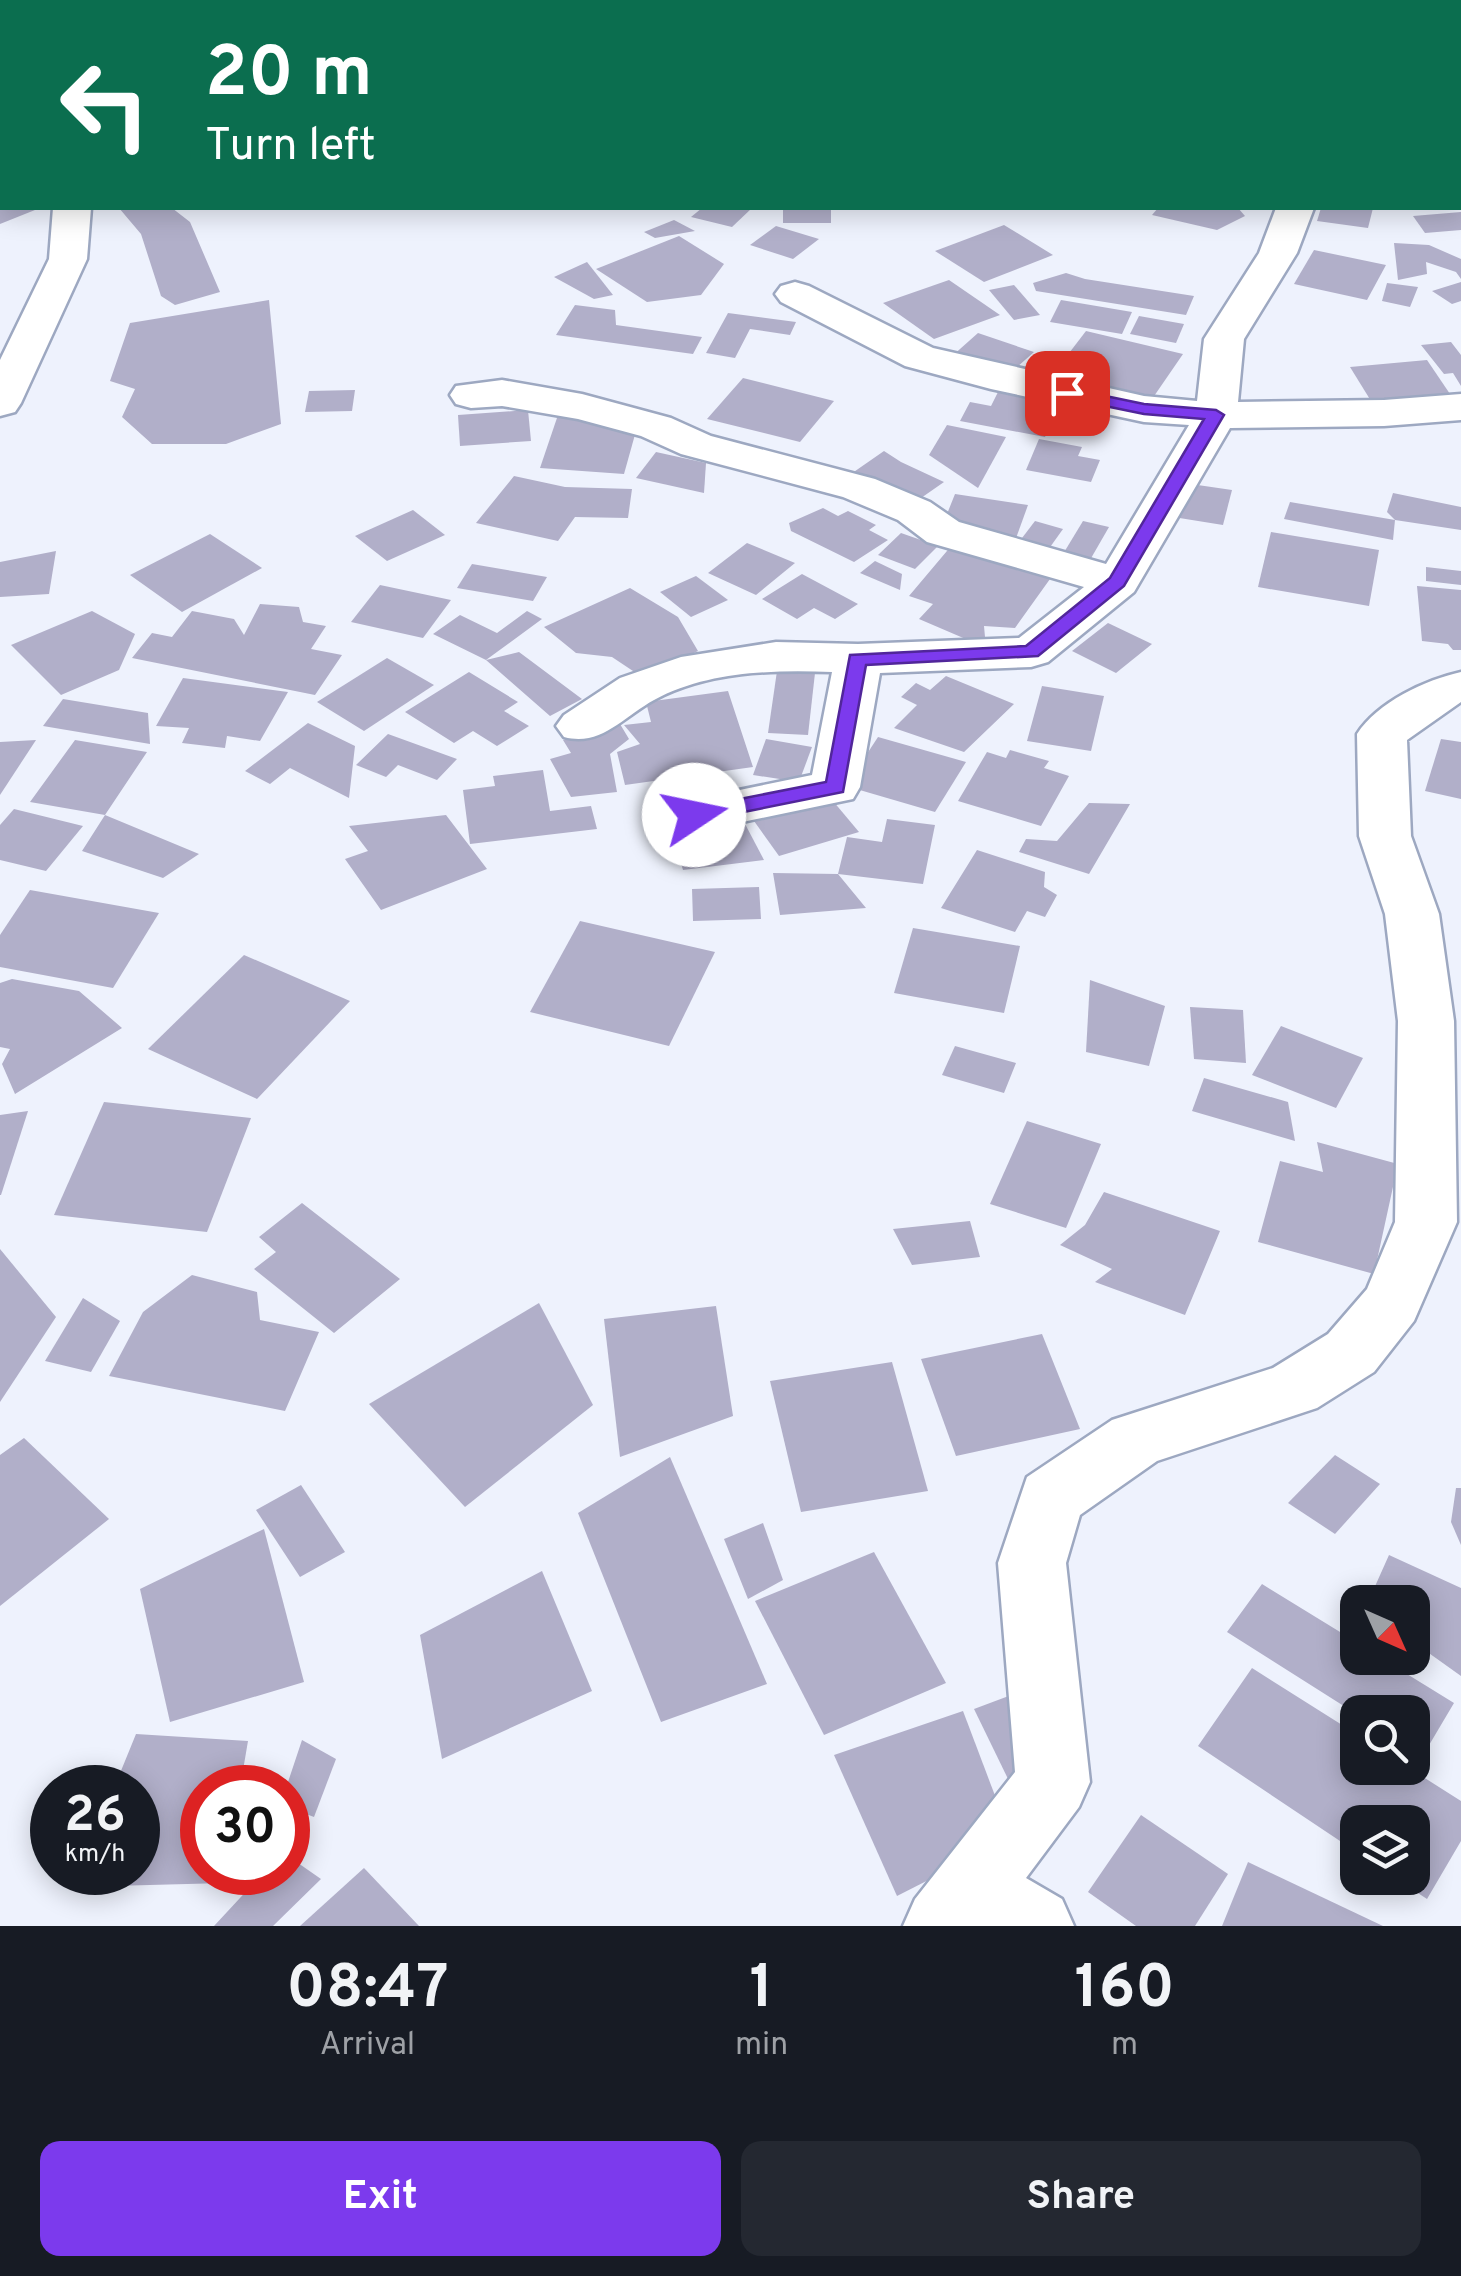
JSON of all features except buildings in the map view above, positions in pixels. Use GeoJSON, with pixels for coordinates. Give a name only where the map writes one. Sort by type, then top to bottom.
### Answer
{"type":"FeatureCollection","features":[{"type":"Feature","properties":{"kind":"street"},"geometry":{"type":"LineString","coordinates":[[0,403],[68,259],[72,210]]}},
{"type":"Feature","properties":{"kind":"street"},"geometry":{"type":"LineString","coordinates":[[581,726],[643,686],[736,658],[790,654],[858,659],[1031,652],[1118,582],[1216,415],[1224,339],[1278,253],[1294,210]]}},
{"type":"Feature","properties":{"kind":"street"},"geometry":{"type":"LineString","coordinates":[[795,294],[919,357],[991,377],[1144,409],[1216,415],[1384,413],[1461,407]]}},
{"type":"Feature","properties":{"kind":"street"},"geometry":{"type":"LineString","coordinates":[[471,395],[502,393],[582,406],[656,427],[696,445],[859,488],[914,512],[943,532],[1118,582]]}},
{"type":"Feature","properties":{"kind":"street"},"geometry":{"type":"LineString","coordinates":[[694,815],[835,787],[858,659]]}},
{"type":"Feature","properties":{"kind":"street"},"geometry":{"type":"LineString","coordinates":[[983,1914],[1053,1782],[1032,1563],[1051,1498],[1134,1440],[1294,1389],[1352,1353],[1392,1303],[1426,1222],[1426,1021],[1412,914],[1385,836],[1382,734],[1443,691],[1461,688]]}},
{"type":"Feature","properties":{"kind":"route"},"geometry":{"type":"LineString","coordinates":[[694,815],[835,787],[858,659],[1031,652],[1118,582],[1216,415],[1144,409],[1067,393]]}}]}
